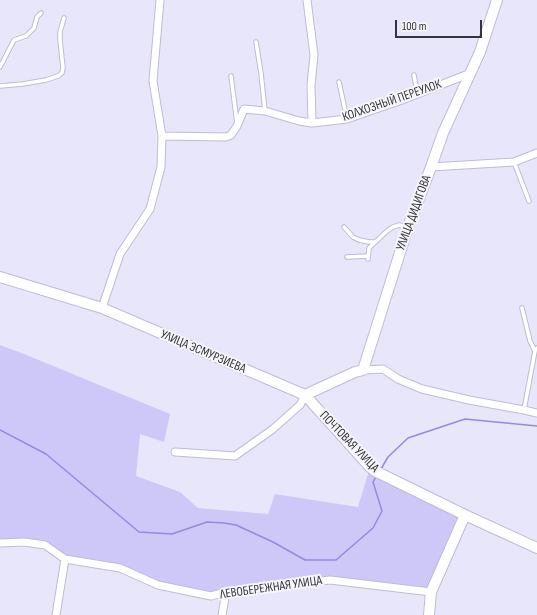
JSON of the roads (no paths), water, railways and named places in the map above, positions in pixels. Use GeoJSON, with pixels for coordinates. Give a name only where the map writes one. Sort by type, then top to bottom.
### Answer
{"type":"FeatureCollection","features":[{"type":"Feature","properties":{"kind":"street"},"geometry":{"type":"LineString","coordinates":[[102,308],[120,254],[150,209],[160,167],[162,136],[153,82],[160,0]]}},
{"type":"Feature","properties":{"kind":"street"},"geometry":{"type":"LineString","coordinates":[[307,0],[314,55],[311,85],[312,123]]}},
{"type":"Feature","properties":{"kind":"street","name":"УЛИЦА ДИДИГОВА"},"geometry":{"type":"LineString","coordinates":[[363,370],[408,227],[443,133],[480,52],[497,0]]}},
{"type":"Feature","properties":{"kind":"street","name":"КОЛХОЗНЫЙ ПЕРЕУЛОК"},"geometry":{"type":"LineString","coordinates":[[162,136],[226,137],[231,135],[237,126],[244,109],[265,111],[299,121],[312,123],[347,119],[402,100],[471,73]]}},
{"type":"Feature","properties":{"kind":"street"},"geometry":{"type":"LineString","coordinates":[[431,167],[514,162],[537,153]]}},
{"type":"Feature","properties":{"kind":"street","name":"УЛИЦА ЭСМУРЗИЕВА"},"geometry":{"type":"LineString","coordinates":[[0,277],[102,308],[305,395]]}},
{"type":"Feature","properties":{"kind":"street"},"geometry":{"type":"LineString","coordinates":[[175,452],[235,456],[273,429],[300,405],[305,395],[355,372],[363,370],[383,369],[398,379],[422,389],[468,400],[537,413]]}},
{"type":"Feature","properties":{"kind":"street","name":"ПОЧТОВАЯ УЛИЦА"},"geometry":{"type":"LineString","coordinates":[[305,395],[375,471],[537,548]]}},
{"type":"Feature","properties":{"kind":"street"},"geometry":{"type":"LineString","coordinates":[[429,615],[432,592],[465,515]]}},
{"type":"Feature","properties":{"kind":"street","name":"ЛЕВОБЕРЕЖНАЯ УЛИЦА"},"geometry":{"type":"LineString","coordinates":[[0,543],[24,542],[45,545],[65,559],[120,568],[158,585],[211,596],[226,592],[330,580],[432,592]]}},
{"type":"Feature","properties":{"kind":"street"},"geometry":{"type":"LineString","coordinates":[[56,615],[65,559]]}},
{"type":"Feature","properties":{"kind":"street"},"geometry":{"type":"LineString","coordinates":[[222,615],[226,592]]}},
{"type":"Feature","properties":{"kind":"lane"},"geometry":{"type":"LineString","coordinates":[[0,67],[14,40],[26,36],[34,28],[37,16],[41,13]]}},
{"type":"Feature","properties":{"kind":"lane"},"geometry":{"type":"LineString","coordinates":[[0,86],[46,80],[62,73],[63,68],[60,32],[64,18]]}},
{"type":"Feature","properties":{"kind":"lane"},"geometry":{"type":"LineString","coordinates":[[256,42],[265,111]]}},
{"type":"Feature","properties":{"kind":"lane"},"geometry":{"type":"LineString","coordinates":[[414,75],[417,93]]}},
{"type":"Feature","properties":{"kind":"lane"},"geometry":{"type":"LineString","coordinates":[[231,76],[237,126]]}},
{"type":"Feature","properties":{"kind":"lane"},"geometry":{"type":"LineString","coordinates":[[338,82],[347,119]]}},
{"type":"Feature","properties":{"kind":"lane"},"geometry":{"type":"LineString","coordinates":[[514,162],[529,201]]}},
{"type":"Feature","properties":{"kind":"lane"},"geometry":{"type":"LineString","coordinates":[[346,257],[368,257],[369,248],[387,231],[399,225],[408,227]]}},
{"type":"Feature","properties":{"kind":"lane"},"geometry":{"type":"LineString","coordinates":[[344,227],[353,237],[359,240],[376,242]]}},
{"type":"Feature","properties":{"kind":"lane"},"geometry":{"type":"LineString","coordinates":[[522,308],[530,341],[536,349],[524,410]]}},
{"type":"Feature","properties":{"kind":"waterway"},"geometry":{"type":"LineString","coordinates":[[381,469],[388,457],[408,438],[465,419],[537,426]]}},
{"type":"Feature","properties":{"kind":"waterway"},"geometry":{"type":"LineString","coordinates":[[0,430],[46,454],[139,532],[172,534],[207,522],[236,525],[273,542],[305,560],[336,560],[373,528],[382,511],[373,482],[377,475]]}}]}
